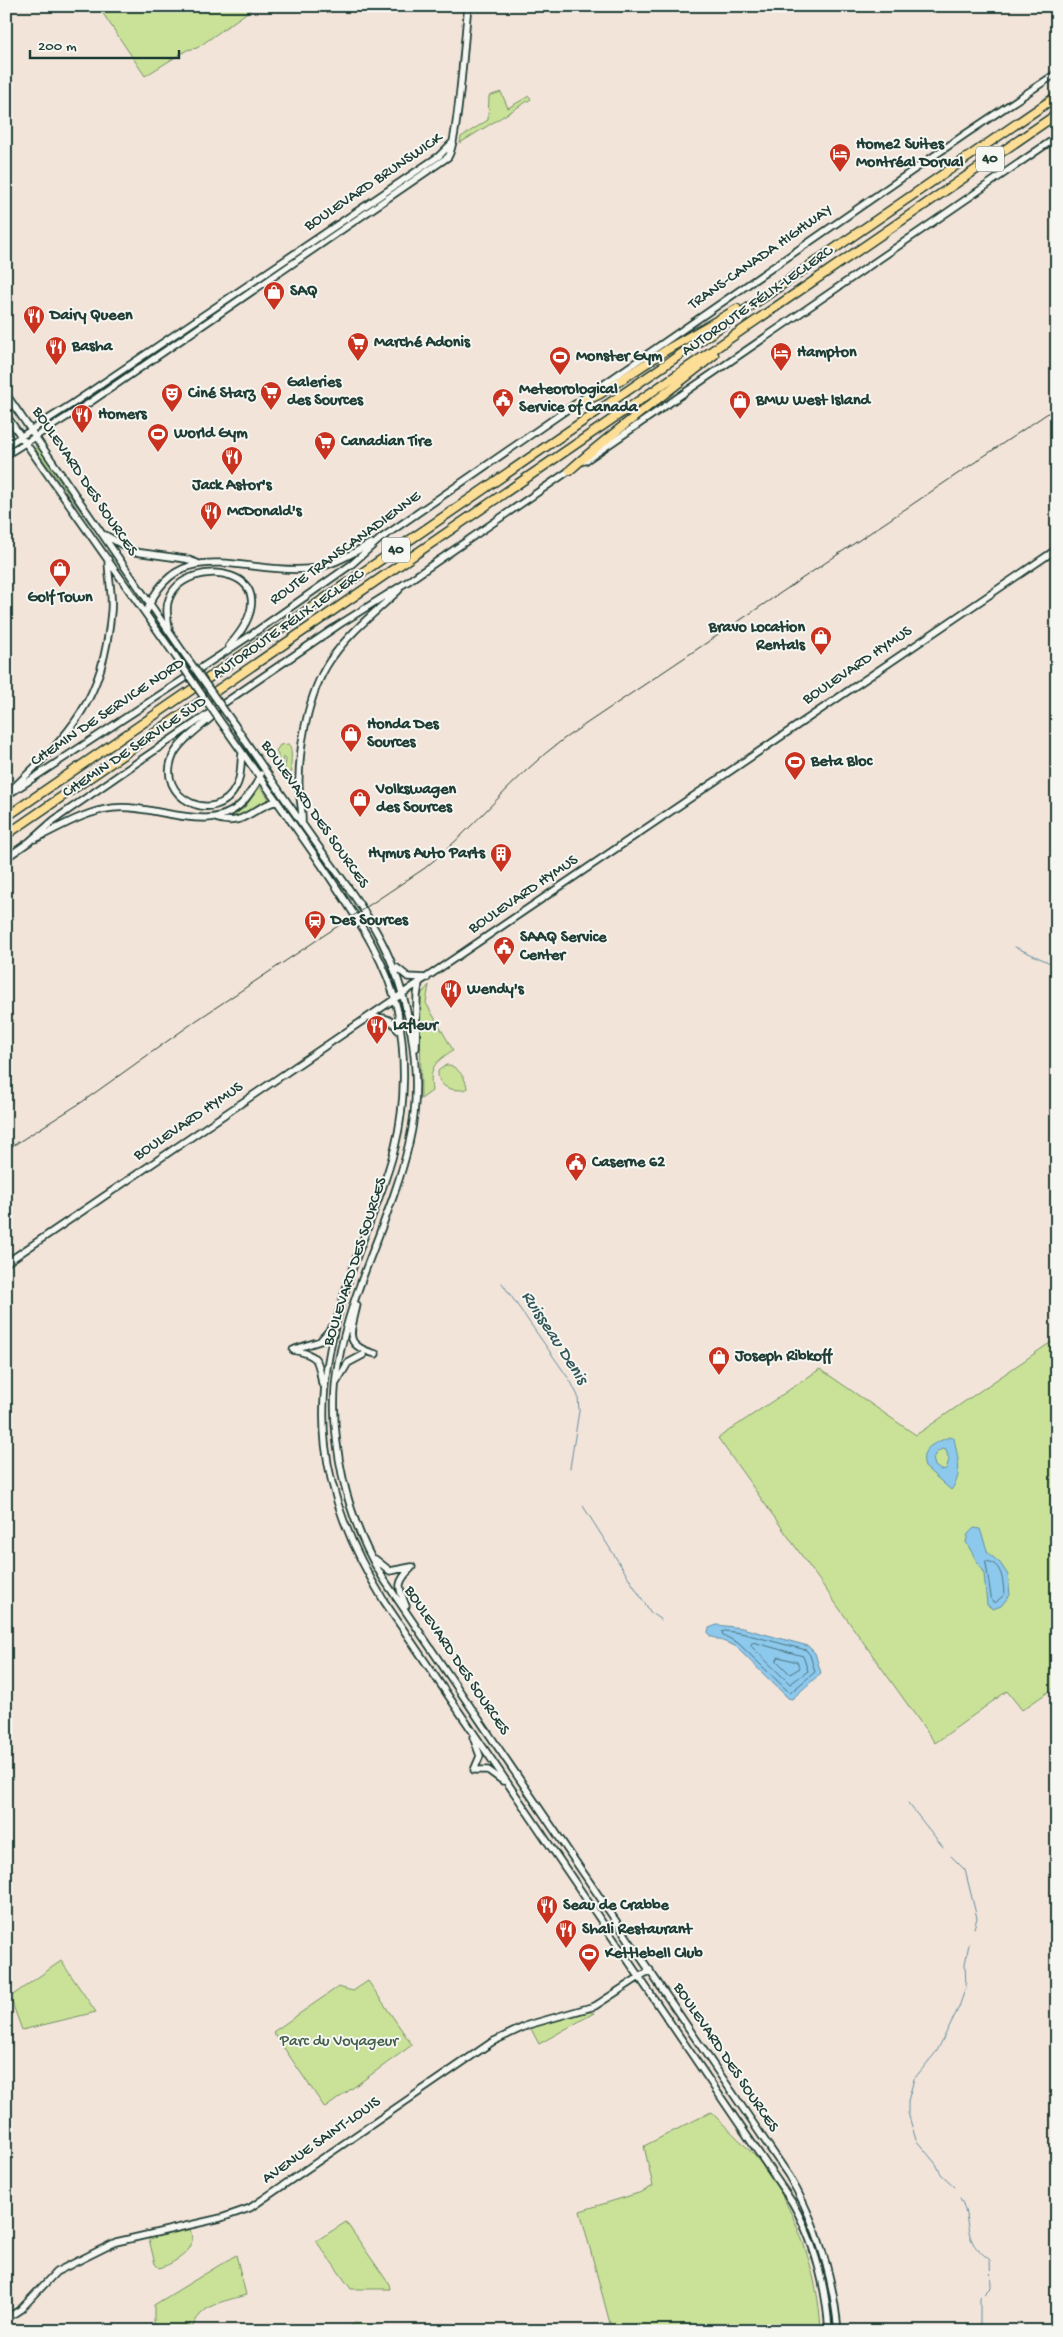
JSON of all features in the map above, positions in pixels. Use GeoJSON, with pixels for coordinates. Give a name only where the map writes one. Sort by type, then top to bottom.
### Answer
{"type":"FeatureCollection","features":[{"type":"Feature","properties":{"kind":"highway","name":"AUTOROUTE FÉLIX-LECLERC"},"geometry":{"type":"LineString","coordinates":[[6,817],[1057,96]]}},
{"type":"Feature","properties":{"kind":"highway","name":"AUTOROUTE FÉLIX-LECLERC"},"geometry":{"type":"LineString","coordinates":[[6,836],[1057,114]]}},
{"type":"Feature","properties":{"kind":"highway"},"geometry":{"type":"LineString","coordinates":[[574,406],[600,394],[668,349],[784,282]]}},
{"type":"Feature","properties":{"kind":"highway"},"geometry":{"type":"LineString","coordinates":[[570,470],[606,438],[666,394],[756,320]]}},
{"type":"Feature","properties":{"kind":"main road"},"geometry":{"type":"LineString","coordinates":[[453,142],[468,6]]}},
{"type":"Feature","properties":{"kind":"main road","name":"TRANS-CANADA HIGHWAY"},"geometry":{"type":"LineString","coordinates":[[380,539],[791,254],[1057,73]]}},
{"type":"Feature","properties":{"kind":"main road"},"geometry":{"type":"LineString","coordinates":[[302,824],[299,788],[300,765],[311,704],[319,680],[340,648],[407,582],[1057,137]]}},
{"type":"Feature","properties":{"kind":"main road","name":"BOULEVARD BRUNSWICK"},"geometry":{"type":"LineString","coordinates":[[6,446],[439,156],[453,142]]}},
{"type":"Feature","properties":{"kind":"main road","name":"BOULEVARD BRUNSWICK"},"geometry":{"type":"LineString","coordinates":[[6,455],[37,437],[444,160],[452,151],[453,142]]}},
{"type":"Feature","properties":{"kind":"main road","name":"BOULEVARD DES SOURCES"},"geometry":{"type":"LineString","coordinates":[[6,394],[302,824],[368,915],[394,966],[403,993],[415,1060],[415,1104],[409,1145],[345,1332],[335,1385],[335,1421],[343,1477],[354,1517],[371,1556],[409,1616],[650,1970],[799,2194],[815,2229],[826,2261],[832,2287],[838,2331]]}},
{"type":"Feature","properties":{"kind":"main road","name":"BOULEVARD DES SOURCES"},"geometry":{"type":"LineString","coordinates":[[6,415],[146,613],[242,754],[260,776],[369,939],[386,973],[395,999],[401,1034],[403,1093],[396,1144],[348,1280],[328,1357],[324,1394],[327,1458],[334,1493],[346,1530],[384,1602],[764,2159],[796,2209],[808,2236],[819,2269],[829,2331]]}},
{"type":"Feature","properties":{"kind":"main road"},"geometry":{"type":"LineString","coordinates":[[104,534],[135,552],[186,559],[197,563]]}},
{"type":"Feature","properties":{"kind":"main road"},"geometry":{"type":"LineString","coordinates":[[146,613],[149,603],[158,589],[170,575],[186,566],[197,563],[216,562],[288,569],[312,568],[334,562],[380,539]]}},
{"type":"Feature","properties":{"kind":"main road","name":"ROUTE TRANSCANADIENNE"},"geometry":{"type":"LineString","coordinates":[[224,651],[352,564],[380,539]]}},
{"type":"Feature","properties":{"kind":"main road","name":"BOULEVARD HYMUS"},"geometry":{"type":"LineString","coordinates":[[6,1263],[1057,548]]}},
{"type":"Feature","properties":{"kind":"main road"},"geometry":{"type":"LineString","coordinates":[[6,795],[68,733],[92,695],[99,676],[111,612],[108,559]]}},
{"type":"Feature","properties":{"kind":"main road"},"geometry":{"type":"LineString","coordinates":[[170,632],[168,601],[178,584],[192,576],[205,573],[231,576],[242,582],[248,589],[252,607],[244,628],[224,651]]}},
{"type":"Feature","properties":{"kind":"main road","name":"CHEMIN DE SERVICE SUD"},"geometry":{"type":"LineString","coordinates":[[6,858],[29,842],[54,820],[179,733],[225,705],[340,624],[407,582]]}},
{"type":"Feature","properties":{"kind":"main road","name":"CHEMIN DE SERVICE NORD"},"geometry":{"type":"LineString","coordinates":[[6,795],[118,724],[224,651]]}},
{"type":"Feature","properties":{"kind":"main road"},"geometry":{"type":"LineString","coordinates":[[225,705],[179,747],[173,755],[169,771],[174,790],[185,801],[194,806],[210,807],[223,802],[231,796],[238,784],[242,754]]}},
{"type":"Feature","properties":{"kind":"main road"},"geometry":{"type":"LineString","coordinates":[[29,842],[87,815],[107,809],[133,808],[200,818],[215,818],[231,813],[240,805],[260,776],[263,766]]}},
{"type":"Feature","properties":{"kind":"main road"},"geometry":{"type":"LineString","coordinates":[[215,818],[226,822],[237,820],[277,801]]}},
{"type":"Feature","properties":{"kind":"main road"},"geometry":{"type":"LineString","coordinates":[[394,966],[405,976],[427,978]]}},
{"type":"Feature","properties":{"kind":"main road"},"geometry":{"type":"LineString","coordinates":[[415,1060],[419,983]]}},
{"type":"Feature","properties":{"kind":"main road"},"geometry":{"type":"LineString","coordinates":[[368,1017],[389,1019],[401,1034]]}},
{"type":"Feature","properties":{"kind":"main road"},"geometry":{"type":"LineString","coordinates":[[362,1282],[352,1337],[358,1349],[376,1354]]}},
{"type":"Feature","properties":{"kind":"main road"},"geometry":{"type":"LineString","coordinates":[[324,1394],[316,1358],[309,1353],[292,1350],[320,1341],[336,1322]]}},
{"type":"Feature","properties":{"kind":"main road"},"geometry":{"type":"LineString","coordinates":[[335,1385],[348,1363],[363,1355]]}},
{"type":"Feature","properties":{"kind":"main road"},"geometry":{"type":"LineString","coordinates":[[371,1556],[390,1571],[412,1567],[402,1578],[399,1586],[409,1616]]}},
{"type":"Feature","properties":{"kind":"main road"},"geometry":{"type":"LineString","coordinates":[[468,1726],[480,1756],[474,1770],[490,1770],[510,1787]]}},
{"type":"Feature","properties":{"kind":"main road","name":"AVENUE SAINT-LOUIS"},"geometry":{"type":"LineString","coordinates":[[6,2319],[21,2309],[56,2272],[116,2242],[221,2218],[250,2208],[492,2042],[528,2025],[595,2006],[650,1970]]}},
{"type":"Feature","properties":{"kind":"green space"},"geometry":{"type":"Polygon","coordinates":[[[98,6],[256,6],[197,48],[187,50],[145,76],[98,6]]]}},
{"type":"Feature","properties":{"kind":"green space"},"geometry":{"type":"Polygon","coordinates":[[[501,92],[508,108],[529,96],[531,99],[460,143],[461,137],[488,120],[489,96],[501,92]]]}},
{"type":"Feature","properties":{"kind":"green space"},"geometry":{"type":"Polygon","coordinates":[[[35,443],[90,524],[37,451],[35,443]]]}},
{"type":"Feature","properties":{"kind":"green space"},"geometry":{"type":"Polygon","coordinates":[[[289,744],[292,772],[284,773],[286,759],[283,757],[282,762],[278,764],[276,751],[280,745],[289,744]]]}},
{"type":"Feature","properties":{"kind":"green space"},"geometry":{"type":"Polygon","coordinates":[[[260,787],[269,799],[245,814],[228,819],[244,808],[260,787]]]}},
{"type":"Feature","properties":{"kind":"green space"},"geometry":{"type":"Polygon","coordinates":[[[429,985],[426,1003],[453,1050],[434,1066],[431,1076],[432,1091],[421,1099],[420,996],[429,985]]]}},
{"type":"Feature","properties":{"kind":"green space"},"geometry":{"type":"Polygon","coordinates":[[[446,1065],[454,1067],[460,1073],[467,1085],[467,1089],[456,1090],[443,1085],[438,1077],[438,1071],[446,1065]]]}},
{"type":"Feature","properties":{"kind":"green space"},"geometry":{"type":"Polygon","coordinates":[[[1057,1338],[1057,1686],[1022,1710],[1007,1691],[935,1743],[718,1438],[820,1369],[916,1435],[1057,1338]]]}},
{"type":"Feature","properties":{"kind":"green space"},"geometry":{"type":"Polygon","coordinates":[[[61,1961],[96,2012],[22,2030],[10,1997],[61,1961]]]}},
{"type":"Feature","properties":{"kind":"green space","name":"Parc du Voyageur"},"geometry":{"type":"Polygon","coordinates":[[[368,1981],[412,2045],[325,2108],[273,2032],[338,1987],[353,1991],[368,1981]]]}},
{"type":"Feature","properties":{"kind":"green space"},"geometry":{"type":"Polygon","coordinates":[[[590,2012],[594,2013],[539,2044],[530,2027],[590,2012]]]}},
{"type":"Feature","properties":{"kind":"green space"},"geometry":{"type":"Polygon","coordinates":[[[711,2112],[754,2155],[781,2193],[792,2215],[809,2261],[815,2285],[821,2331],[612,2331],[580,2211],[642,2192],[653,2186],[644,2146],[711,2112]]]}},
{"type":"Feature","properties":{"kind":"green space"},"geometry":{"type":"Polygon","coordinates":[[[346,2222],[389,2284],[390,2289],[351,2289],[316,2241],[346,2222]]]}},
{"type":"Feature","properties":{"kind":"green space"},"geometry":{"type":"Polygon","coordinates":[[[189,2225],[192,2240],[189,2249],[177,2260],[159,2268],[155,2264],[148,2235],[189,2225]]]}},
{"type":"Feature","properties":{"kind":"green space"},"geometry":{"type":"Polygon","coordinates":[[[236,2255],[246,2295],[220,2302],[206,2310],[195,2322],[191,2331],[158,2331],[154,2325],[154,2305],[236,2255]]]}},
{"type":"Feature","properties":{"kind":"green space"},"geometry":{"type":"Polygon","coordinates":[[[355,2323],[379,2326],[379,2331],[349,2331],[350,2327],[355,2323]]]}},
{"type":"Feature","properties":{"kind":"water"},"geometry":{"type":"Polygon","coordinates":[[[949,1437],[954,1438],[958,1458],[957,1478],[951,1490],[925,1467],[924,1460],[924,1455],[929,1447],[949,1437]],[[942,1449],[937,1452],[933,1458],[935,1466],[941,1470],[946,1469],[949,1460],[946,1450],[942,1449]]]}},
{"type":"Feature","properties":{"kind":"water"},"geometry":{"type":"Polygon","coordinates":[[[974,1528],[980,1529],[988,1553],[1000,1563],[1008,1575],[1010,1595],[1001,1606],[993,1609],[987,1605],[984,1574],[966,1542],[968,1534],[974,1528]]]}},
{"type":"Feature","properties":{"kind":"water"},"geometry":{"type":"Polygon","coordinates":[[[717,1625],[742,1628],[808,1646],[815,1653],[821,1673],[792,1699],[788,1698],[735,1646],[710,1636],[709,1628],[717,1625]]]}},
{"type":"Feature","properties":{"kind":"waterway"},"geometry":{"type":"LineString","coordinates":[[1015,947],[1057,966]]}},
{"type":"Feature","properties":{"kind":"waterway","name":"Ruisseau Denis"},"geometry":{"type":"LineString","coordinates":[[502,1283],[571,1382],[578,1396],[579,1411],[570,1468]]}},
{"type":"Feature","properties":{"kind":"waterway","name":"Ruisseau Denis"},"geometry":{"type":"LineString","coordinates":[[583,1506],[651,1613],[661,1620]]}},
{"type":"Feature","properties":{"kind":"waterway","name":"Ruisseau Denis"},"geometry":{"type":"LineString","coordinates":[[908,1803],[943,1847]]}},
{"type":"Feature","properties":{"kind":"waterway","name":"Ruisseau Denis"},"geometry":{"type":"LineString","coordinates":[[951,1856],[965,1870],[977,1918],[974,1928]]}},
{"type":"Feature","properties":{"kind":"waterway","name":"Ruisseau Denis"},"geometry":{"type":"LineString","coordinates":[[955,2187],[941,2174],[936,2164],[916,2140],[908,2113],[908,2101],[914,2079],[937,2051],[959,2007],[966,1987],[965,1964],[969,1944]]}},
{"type":"Feature","properties":{"kind":"waterway","name":"Ruisseau Denis"},"geometry":{"type":"LineString","coordinates":[[960,2198],[965,2209],[973,2243],[990,2260],[991,2287],[980,2298],[980,2331]]}},
{"type":"Feature","properties":{"kind":"tram line"},"geometry":{"type":"LineString","coordinates":[[6,1150],[82,1102],[197,1020],[425,868],[461,836],[528,769],[565,738],[1057,407]]}},
{"type":"Feature","properties":{"kind":"place","name":"Home2 Suites Montréal Dorval"},"geometry":{"type":"Point","coordinates":[840,173]}},
{"type":"Feature","properties":{"kind":"place","name":"SAQ"},"geometry":{"type":"Point","coordinates":[274,311]}},
{"type":"Feature","properties":{"kind":"place","name":"Dairy Queen"},"geometry":{"type":"Point","coordinates":[34,335]}},
{"type":"Feature","properties":{"kind":"place","name":"Marché Adonis"},"geometry":{"type":"Point","coordinates":[358,362]}},
{"type":"Feature","properties":{"kind":"place","name":"Basha"},"geometry":{"type":"Point","coordinates":[56,366]}},
{"type":"Feature","properties":{"kind":"place","name":"Hampton"},"geometry":{"type":"Point","coordinates":[781,372]}},
{"type":"Feature","properties":{"kind":"place","name":"Monster Gym"},"geometry":{"type":"Point","coordinates":[560,376]}},
{"type":"Feature","properties":{"kind":"place","name":"Galeries des Sources"},"geometry":{"type":"Point","coordinates":[271,411]}},
{"type":"Feature","properties":{"kind":"place","name":"Ciné Starz"},"geometry":{"type":"Point","coordinates":[172,413]}},
{"type":"Feature","properties":{"kind":"place","name":"Meteorological Service of Canada"},"geometry":{"type":"Point","coordinates":[503,418]}},
{"type":"Feature","properties":{"kind":"place","name":"BMW West Island"},"geometry":{"type":"Point","coordinates":[740,420]}},
{"type":"Feature","properties":{"kind":"place","name":"Homers"},"geometry":{"type":"Point","coordinates":[82,434]}},
{"type":"Feature","properties":{"kind":"place","name":"World Gym"},"geometry":{"type":"Point","coordinates":[158,453]}},
{"type":"Feature","properties":{"kind":"place","name":"Canadian Tire"},"geometry":{"type":"Point","coordinates":[325,461]}},
{"type":"Feature","properties":{"kind":"place","name":"Jack Astor's"},"geometry":{"type":"Point","coordinates":[232,476]}},
{"type":"Feature","properties":{"kind":"place","name":"McDonald's"},"geometry":{"type":"Point","coordinates":[211,531]}},
{"type":"Feature","properties":{"kind":"place","name":"Golf Town"},"geometry":{"type":"Point","coordinates":[60,588]}},
{"type":"Feature","properties":{"kind":"place","name":"Bravo Location Rentals"},"geometry":{"type":"Point","coordinates":[821,656]}},
{"type":"Feature","properties":{"kind":"place","name":"Honda Des Sources"},"geometry":{"type":"Point","coordinates":[351,753]}},
{"type":"Feature","properties":{"kind":"place","name":"Beta Bloc"},"geometry":{"type":"Point","coordinates":[795,781]}},
{"type":"Feature","properties":{"kind":"place","name":"Volkswagen des Sources"},"geometry":{"type":"Point","coordinates":[360,818]}},
{"type":"Feature","properties":{"kind":"place","name":"Hymus Auto Parts"},"geometry":{"type":"Point","coordinates":[501,873]}},
{"type":"Feature","properties":{"kind":"place","name":"Des Sources"},"geometry":{"type":"Point","coordinates":[315,940]}},
{"type":"Feature","properties":{"kind":"place","name":"SAAQ Service Center"},"geometry":{"type":"Point","coordinates":[504,966]}},
{"type":"Feature","properties":{"kind":"place","name":"Wendy's"},"geometry":{"type":"Point","coordinates":[451,1009]}},
{"type":"Feature","properties":{"kind":"place","name":"Lafleur"},"geometry":{"type":"Point","coordinates":[377,1045]}},
{"type":"Feature","properties":{"kind":"place","name":"Caserne 62"},"geometry":{"type":"Point","coordinates":[576,1182]}},
{"type":"Feature","properties":{"kind":"place","name":"Joseph Ribkoff"},"geometry":{"type":"Point","coordinates":[719,1376]}},
{"type":"Feature","properties":{"kind":"place","name":"Seau de Crabbe"},"geometry":{"type":"Point","coordinates":[547,1925]}},
{"type":"Feature","properties":{"kind":"place","name":"Shali Restaurant"},"geometry":{"type":"Point","coordinates":[566,1949]}},
{"type":"Feature","properties":{"kind":"place","name":"Kettlebell Club"},"geometry":{"type":"Point","coordinates":[589,1973]}}]}
